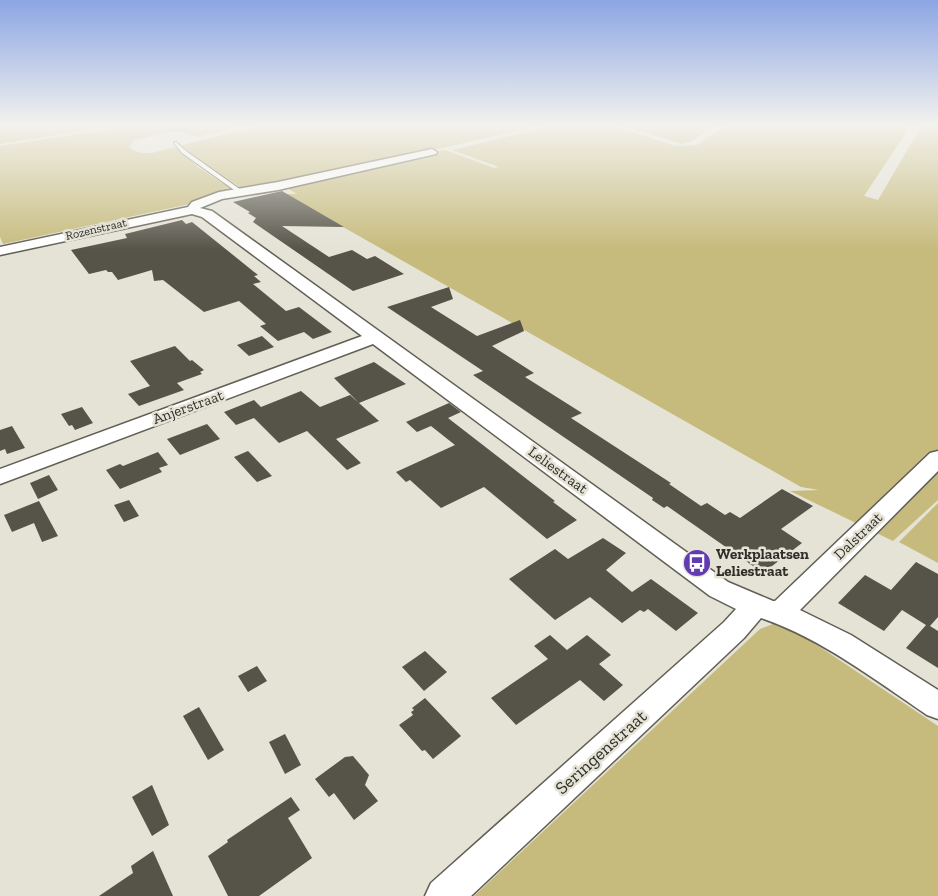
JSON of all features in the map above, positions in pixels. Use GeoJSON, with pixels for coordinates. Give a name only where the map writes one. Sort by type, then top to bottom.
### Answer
{"type":"FeatureCollection","features":[{"type":"Feature","properties":{"kind":"street"},"geometry":{"type":"LineString","coordinates":[[192,210],[196,205],[207,200],[239,191],[274,187],[365,167]]}},
{"type":"Feature","properties":{"kind":"street","name":"Rozenstraat"},"geometry":{"type":"LineString","coordinates":[[0,251],[170,213],[192,210]]}},
{"type":"Feature","properties":{"kind":"street","name":"Leliestraat"},"geometry":{"type":"LineString","coordinates":[[192,210],[213,217],[719,589],[805,624],[838,641],[938,706]]}},
{"type":"Feature","properties":{"kind":"street","name":"Anjerstraat"},"geometry":{"type":"LineString","coordinates":[[0,478],[376,337]]}},
{"type":"Feature","properties":{"kind":"street","name":"Dalstraat"},"geometry":{"type":"LineString","coordinates":[[767,610],[938,458]]}},
{"type":"Feature","properties":{"kind":"street","name":"Seringenstraat"},"geometry":{"type":"LineString","coordinates":[[444,896],[734,630],[767,610]]}},
{"type":"Feature","properties":{"kind":"lane"},"geometry":{"type":"LineString","coordinates":[[205,167],[239,191]]}},
{"type":"Feature","properties":{"kind":"shaded area"},"geometry":{"type":"Polygon","coordinates":[[[0,167],[198,167],[222,183],[235,188],[231,192],[199,202],[3,244],[0,237],[0,167]]]}},
{"type":"Feature","properties":{"kind":"shaded area"},"geometry":{"type":"Polygon","coordinates":[[[205,167],[357,167],[275,185],[240,190],[237,185],[205,167]]]}},
{"type":"Feature","properties":{"kind":"shaded area"},"geometry":{"type":"Polygon","coordinates":[[[369,167],[883,167],[864,196],[878,200],[897,167],[938,167],[938,500],[893,541],[790,491],[819,490],[801,487],[285,194],[297,194],[283,186],[369,167]]]}},
{"type":"Feature","properties":{"kind":"shaded area"},"geometry":{"type":"Polygon","coordinates":[[[938,503],[938,563],[899,542],[938,503]]]}},
{"type":"Feature","properties":{"kind":"shaded area"},"geometry":{"type":"Polygon","coordinates":[[[781,621],[938,726],[938,896],[474,896],[760,629],[781,621]]]}},
{"type":"Feature","properties":{"kind":"building"},"geometry":{"type":"Polygon","coordinates":[[[282,191],[344,227],[282,226],[329,257],[352,250],[367,259],[375,256],[404,274],[353,291],[253,222],[256,218],[248,213],[250,212],[233,202],[282,191]]]}},
{"type":"Feature","properties":{"kind":"building"},"geometry":{"type":"Polygon","coordinates":[[[182,220],[186,224],[192,222],[258,275],[254,276],[261,282],[253,284],[286,311],[299,307],[332,332],[313,339],[304,332],[278,341],[260,326],[266,324],[239,301],[204,312],[163,280],[154,281],[152,270],[118,280],[112,272],[106,270],[89,274],[71,250],[127,238],[125,234],[182,220]]]}},
{"type":"Feature","properties":{"kind":"building"},"geometry":{"type":"Polygon","coordinates":[[[449,287],[453,299],[431,307],[477,336],[520,320],[524,331],[492,346],[534,373],[525,377],[582,413],[571,418],[671,483],[669,484],[701,506],[707,503],[725,515],[730,512],[740,518],[782,489],[813,506],[781,529],[802,543],[763,573],[667,506],[664,508],[652,500],[653,498],[473,375],[483,371],[387,307],[449,287]]]}},
{"type":"Feature","properties":{"kind":"building"},"geometry":{"type":"Polygon","coordinates":[[[262,336],[274,347],[249,356],[237,345],[262,336]]]}},
{"type":"Feature","properties":{"kind":"building"},"geometry":{"type":"Polygon","coordinates":[[[175,346],[190,361],[192,360],[204,370],[200,372],[202,374],[177,383],[184,390],[139,406],[128,394],[150,386],[130,361],[175,346]]]}},
{"type":"Feature","properties":{"kind":"building"},"geometry":{"type":"Polygon","coordinates":[[[374,362],[406,384],[359,403],[334,378],[374,362]]]}},
{"type":"Feature","properties":{"kind":"building"},"geometry":{"type":"Polygon","coordinates":[[[301,391],[320,407],[350,395],[379,421],[336,439],[361,463],[347,470],[307,431],[279,443],[254,418],[236,425],[224,412],[254,400],[261,407],[301,391]]]}},
{"type":"Feature","properties":{"kind":"building"},"geometry":{"type":"Polygon","coordinates":[[[449,403],[461,412],[448,418],[577,520],[547,539],[484,487],[441,508],[410,480],[406,482],[396,472],[455,445],[431,426],[417,432],[406,422],[449,403]]]}},
{"type":"Feature","properties":{"kind":"building"},"geometry":{"type":"Polygon","coordinates":[[[82,407],[93,423],[75,430],[72,425],[69,426],[61,414],[82,407]]]}},
{"type":"Feature","properties":{"kind":"building"},"geometry":{"type":"Polygon","coordinates":[[[207,424],[220,439],[180,455],[167,439],[207,424]]]}},
{"type":"Feature","properties":{"kind":"building"},"geometry":{"type":"Polygon","coordinates":[[[12,426],[25,448],[7,454],[5,449],[0,451],[0,430],[12,426]]]}},
{"type":"Feature","properties":{"kind":"building"},"geometry":{"type":"Polygon","coordinates":[[[248,451],[272,476],[257,482],[234,457],[248,451]]]}},
{"type":"Feature","properties":{"kind":"building"},"geometry":{"type":"Polygon","coordinates":[[[158,452],[168,465],[159,468],[162,472],[120,489],[106,470],[120,464],[123,466],[158,452]]]}},
{"type":"Feature","properties":{"kind":"building"},"geometry":{"type":"Polygon","coordinates":[[[49,475],[58,490],[38,499],[30,483],[49,475]]]}},
{"type":"Feature","properties":{"kind":"building"},"geometry":{"type":"Polygon","coordinates":[[[129,500],[139,516],[124,522],[114,505],[129,500]]]}},
{"type":"Feature","properties":{"kind":"building"},"geometry":{"type":"Polygon","coordinates":[[[39,501],[58,536],[42,542],[34,523],[12,532],[4,515],[39,501]]]}},
{"type":"Feature","properties":{"kind":"building"},"geometry":{"type":"Polygon","coordinates":[[[603,538],[626,553],[606,570],[632,592],[651,579],[698,613],[676,631],[648,609],[644,612],[640,610],[622,623],[590,597],[555,620],[509,579],[555,549],[568,559],[603,538]]]}},
{"type":"Feature","properties":{"kind":"building"},"geometry":{"type":"Polygon","coordinates":[[[916,562],[938,574],[938,617],[930,626],[938,631],[938,668],[906,648],[926,625],[902,610],[884,631],[838,603],[865,575],[891,590],[916,562]]]}},
{"type":"Feature","properties":{"kind":"building"},"geometry":{"type":"Polygon","coordinates":[[[550,635],[567,650],[587,635],[611,655],[599,664],[623,685],[604,701],[580,680],[516,725],[491,698],[548,659],[534,646],[550,635]]]}},
{"type":"Feature","properties":{"kind":"building"},"geometry":{"type":"Polygon","coordinates":[[[425,651],[447,672],[424,691],[402,667],[425,651]]]}},
{"type":"Feature","properties":{"kind":"building"},"geometry":{"type":"Polygon","coordinates":[[[257,666],[267,681],[248,692],[238,676],[257,666]]]}},
{"type":"Feature","properties":{"kind":"building"},"geometry":{"type":"Polygon","coordinates":[[[425,698],[461,736],[433,759],[425,750],[422,751],[399,725],[413,715],[411,712],[414,710],[412,708],[425,698]]]}},
{"type":"Feature","properties":{"kind":"building"},"geometry":{"type":"Polygon","coordinates":[[[199,707],[224,750],[208,760],[183,716],[199,707]]]}},
{"type":"Feature","properties":{"kind":"building"},"geometry":{"type":"Polygon","coordinates":[[[285,734],[301,765],[285,774],[269,742],[285,734]]]}},
{"type":"Feature","properties":{"kind":"building"},"geometry":{"type":"Polygon","coordinates":[[[353,756],[369,775],[365,785],[378,801],[354,820],[334,793],[329,797],[315,779],[345,757],[353,756]]]}},
{"type":"Feature","properties":{"kind":"building"},"geometry":{"type":"Polygon","coordinates":[[[152,785],[169,825],[152,836],[132,797],[152,785]]]}},
{"type":"Feature","properties":{"kind":"building"},"geometry":{"type":"Polygon","coordinates":[[[291,797],[300,810],[288,818],[312,858],[259,896],[228,896],[208,856],[228,842],[227,840],[291,797]]]}},
{"type":"Feature","properties":{"kind":"building"},"geometry":{"type":"Polygon","coordinates":[[[153,851],[173,896],[99,896],[133,873],[131,866],[153,851]]]}},
{"type":"Feature","properties":{"kind":"place","name":"Werkplaatsen Leliestraat"},"geometry":{"type":"Point","coordinates":[697,563]}}]}
